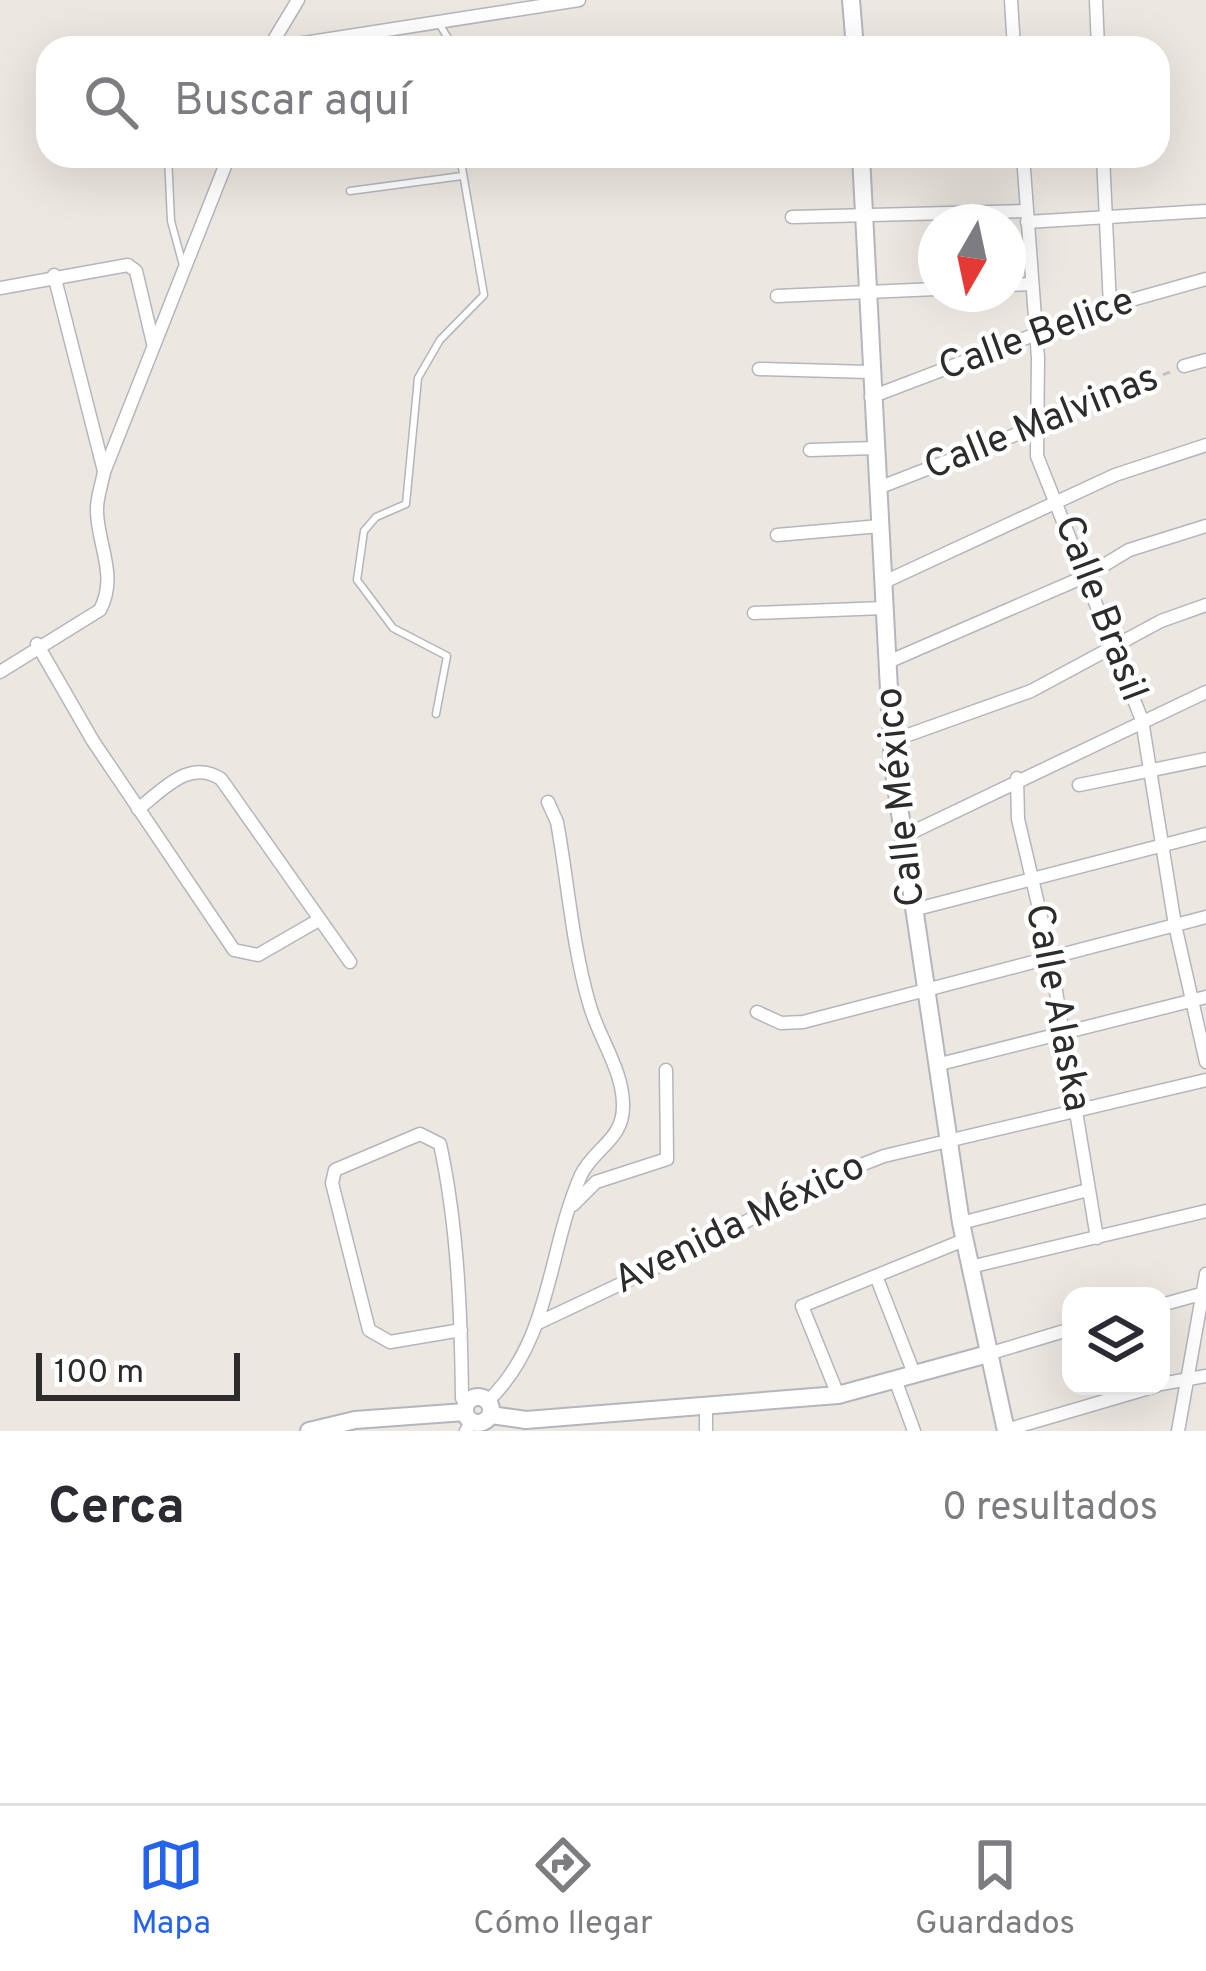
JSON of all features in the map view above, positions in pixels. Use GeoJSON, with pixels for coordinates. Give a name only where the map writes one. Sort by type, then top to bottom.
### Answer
{"type":"FeatureCollection","features":[{"type":"Feature","properties":{"kind":"street"},"geometry":{"type":"LineString","coordinates":[[277,36],[298,0]]}},
{"type":"Feature","properties":{"kind":"street"},"geometry":{"type":"LineString","coordinates":[[337,36],[578,0]]}},
{"type":"Feature","properties":{"kind":"street"},"geometry":{"type":"LineString","coordinates":[[851,0],[854,36]]}},
{"type":"Feature","properties":{"kind":"street"},"geometry":{"type":"LineString","coordinates":[[1011,0],[1013,36]]}},
{"type":"Feature","properties":{"kind":"street"},"geometry":{"type":"LineString","coordinates":[[1096,0],[1098,36]]}},
{"type":"Feature","properties":{"kind":"street"},"geometry":{"type":"LineString","coordinates":[[0,672],[37,644],[100,610],[107,597],[108,569],[96,510],[104,472],[225,168]]}},
{"type":"Feature","properties":{"kind":"street","name":"Calle México"},"geometry":{"type":"LineString","coordinates":[[862,168],[870,398],[902,837],[963,1231],[1006,1431]]}},
{"type":"Feature","properties":{"kind":"street","name":"Calle Brasil"},"geometry":{"type":"LineString","coordinates":[[1024,168],[1025,204]]}},
{"type":"Feature","properties":{"kind":"street"},"geometry":{"type":"LineString","coordinates":[[1103,168],[1110,306]]}},
{"type":"Feature","properties":{"kind":"street"},"geometry":{"type":"LineString","coordinates":[[1026,216],[1206,211]]}},
{"type":"Feature","properties":{"kind":"street"},"geometry":{"type":"LineString","coordinates":[[792,217],[918,214]]}},
{"type":"Feature","properties":{"kind":"street","name":"Calle Brasil"},"geometry":{"type":"LineString","coordinates":[[1026,216],[1037,456],[1142,720],[1175,925],[1199,999],[1206,1062]]}},
{"type":"Feature","properties":{"kind":"street"},"geometry":{"type":"LineString","coordinates":[[0,287],[128,265],[136,271],[153,344]]}},
{"type":"Feature","properties":{"kind":"street"},"geometry":{"type":"LineString","coordinates":[[54,275],[104,472]]}},
{"type":"Feature","properties":{"kind":"street","name":"Calle Belice"},"geometry":{"type":"LineString","coordinates":[[870,398],[1110,306],[1206,279]]}},
{"type":"Feature","properties":{"kind":"street"},"geometry":{"type":"LineString","coordinates":[[1026,284],[1030,284]]}},
{"type":"Feature","properties":{"kind":"street"},"geometry":{"type":"LineString","coordinates":[[777,296],[918,290]]}},
{"type":"Feature","properties":{"kind":"street","name":"Calle Malvinas"},"geometry":{"type":"LineString","coordinates":[[1184,366],[1206,360]]}},
{"type":"Feature","properties":{"kind":"street"},"geometry":{"type":"LineString","coordinates":[[759,369],[869,372]]}},
{"type":"Feature","properties":{"kind":"street","name":"Calle Malvinas"},"geometry":{"type":"LineString","coordinates":[[878,488],[1034,428]]}},
{"type":"Feature","properties":{"kind":"street"},"geometry":{"type":"LineString","coordinates":[[882,583],[1115,475],[1206,446]]}},
{"type":"Feature","properties":{"kind":"street"},"geometry":{"type":"LineString","coordinates":[[809,450],[875,448]]}},
{"type":"Feature","properties":{"kind":"street"},"geometry":{"type":"LineString","coordinates":[[777,535],[880,526]]}},
{"type":"Feature","properties":{"kind":"street"},"geometry":{"type":"LineString","coordinates":[[888,662],[1086,576],[1129,550],[1206,526]]}},
{"type":"Feature","properties":{"kind":"street"},"geometry":{"type":"LineString","coordinates":[[894,740],[1031,691],[1161,621],[1206,604]]}},
{"type":"Feature","properties":{"kind":"street"},"geometry":{"type":"LineString","coordinates":[[754,613],[884,608]]}},
{"type":"Feature","properties":{"kind":"street"},"geometry":{"type":"LineString","coordinates":[[37,644],[138,809],[234,950],[258,955],[317,921]]}},
{"type":"Feature","properties":{"kind":"street"},"geometry":{"type":"LineString","coordinates":[[902,837],[1017,778],[1206,692]]}},
{"type":"Feature","properties":{"kind":"street"},"geometry":{"type":"LineString","coordinates":[[1079,785],[1206,759]]}},
{"type":"Feature","properties":{"kind":"street"},"geometry":{"type":"LineString","coordinates":[[138,809],[184,774],[210,772],[259,831],[317,921],[350,962]]}},
{"type":"Feature","properties":{"kind":"street","name":"Calle Alaska"},"geometry":{"type":"LineString","coordinates":[[1017,778],[1018,819],[1050,955],[1097,1238]]}},
{"type":"Feature","properties":{"kind":"street"},"geometry":{"type":"LineString","coordinates":[[309,1431],[483,1423],[513,1377],[538,1323],[582,1172],[612,1141],[623,1110],[621,1084],[588,1000],[557,822],[548,802]]}},
{"type":"Feature","properties":{"kind":"street"},"geometry":{"type":"LineString","coordinates":[[914,910],[1206,835]]}},
{"type":"Feature","properties":{"kind":"street"},"geometry":{"type":"LineString","coordinates":[[757,1012],[790,1024],[1206,917]]}},
{"type":"Feature","properties":{"kind":"street"},"geometry":{"type":"LineString","coordinates":[[936,1065],[1199,999]]}},
{"type":"Feature","properties":{"kind":"street"},"geometry":{"type":"LineString","coordinates":[[573,1205],[596,1182],[667,1159],[666,1070]]}},
{"type":"Feature","properties":{"kind":"street","name":"Avenida México"},"geometry":{"type":"LineString","coordinates":[[538,1323],[705,1244],[820,1181],[884,1156],[1206,1080]]}},
{"type":"Feature","properties":{"kind":"street"},"geometry":{"type":"LineString","coordinates":[[461,1330],[390,1342],[369,1330],[332,1183],[335,1170],[420,1134],[440,1144],[461,1330],[468,1422]]}},
{"type":"Feature","properties":{"kind":"street"},"geometry":{"type":"LineString","coordinates":[[838,1395],[802,1306],[876,1276],[963,1231],[1088,1190]]}},
{"type":"Feature","properties":{"kind":"street"},"geometry":{"type":"LineString","coordinates":[[970,1267],[1206,1211]]}},
{"type":"Feature","properties":{"kind":"street"},"geometry":{"type":"LineString","coordinates":[[1178,1431],[1206,1274]]}},
{"type":"Feature","properties":{"kind":"street"},"geometry":{"type":"LineString","coordinates":[[876,1276],[915,1376]]}},
{"type":"Feature","properties":{"kind":"street"},"geometry":{"type":"LineString","coordinates":[[1170,1303],[1202,1294]]}},
{"type":"Feature","properties":{"kind":"street"},"geometry":{"type":"LineString","coordinates":[[490,1408],[526,1420],[838,1395],[1062,1332]]}},
{"type":"Feature","properties":{"kind":"street"},"geometry":{"type":"LineString","coordinates":[[1170,1382],[1206,1376]]}},
{"type":"Feature","properties":{"kind":"street"},"geometry":{"type":"LineString","coordinates":[[896,1382],[914,1431]]}},
{"type":"Feature","properties":{"kind":"street"},"geometry":{"type":"LineString","coordinates":[[1006,1431],[1125,1395]]}},
{"type":"Feature","properties":{"kind":"street"},"geometry":{"type":"LineString","coordinates":[[706,1408],[706,1431]]}},
{"type":"Feature","properties":{"kind":"lane"},"geometry":{"type":"LineString","coordinates":[[432,19],[449,36]]}},
{"type":"Feature","properties":{"kind":"lane"},"geometry":{"type":"LineString","coordinates":[[168,168],[171,221],[186,272]]}},
{"type":"Feature","properties":{"kind":"lane"},"geometry":{"type":"LineString","coordinates":[[436,714],[447,656],[393,628],[357,580],[358,556],[364,531],[376,517],[406,503],[418,378],[425,361],[484,295],[486,285],[462,168]]}},
{"type":"Feature","properties":{"kind":"lane"},"geometry":{"type":"LineString","coordinates":[[350,191],[463,176]]}},
{"type":"Feature","properties":{"kind":"path","name":"Calle Malvinas"},"geometry":{"type":"LineString","coordinates":[[1034,428],[1184,366]]}}]}
